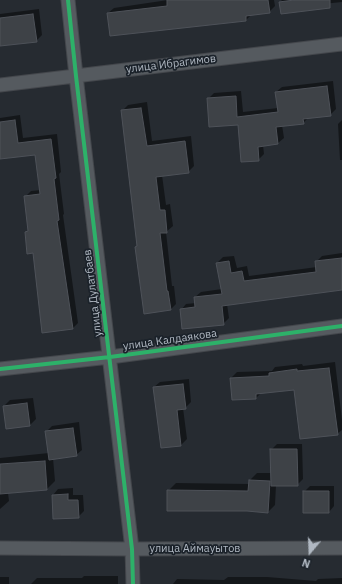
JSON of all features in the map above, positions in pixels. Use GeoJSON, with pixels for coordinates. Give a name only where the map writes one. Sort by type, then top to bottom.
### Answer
{"type":"FeatureCollection","features":[{"type":"Feature","properties":{"kind":"street","name":"улица Дулатбаев"},"geometry":{"type":"LineString","coordinates":[[68,0],[132,549],[133,584]]}},
{"type":"Feature","properties":{"kind":"street","name":"улица Ибрагимов"},"geometry":{"type":"LineString","coordinates":[[0,85],[342,44]]}},
{"type":"Feature","properties":{"kind":"street","name":"улица Калдаякова"},"geometry":{"type":"LineString","coordinates":[[0,370],[342,326]]}},
{"type":"Feature","properties":{"kind":"street","name":"улица Аймауытов"},"geometry":{"type":"LineString","coordinates":[[0,548],[342,548]]}},
{"type":"Feature","properties":{"kind":"building"},"geometry":{"type":"Polygon","coordinates":[[[167,0],[268,0],[270,13],[246,16],[246,21],[110,36],[107,13],[167,6],[167,0]]]}},
{"type":"Feature","properties":{"kind":"building"},"geometry":{"type":"Polygon","coordinates":[[[294,0],[330,0],[330,8],[281,14],[279,2],[294,0]]]}},
{"type":"Feature","properties":{"kind":"building"},"geometry":{"type":"Polygon","coordinates":[[[33,14],[37,42],[0,46],[0,18],[33,14]]]}},
{"type":"Feature","properties":{"kind":"building"},"geometry":{"type":"Polygon","coordinates":[[[327,86],[331,116],[303,119],[304,124],[276,127],[278,144],[258,147],[259,161],[241,162],[238,125],[209,127],[207,98],[236,96],[237,117],[278,112],[275,92],[327,86]]]}},
{"type":"Feature","properties":{"kind":"building"},"geometry":{"type":"Polygon","coordinates":[[[141,108],[147,146],[185,141],[189,173],[156,177],[160,210],[165,210],[167,233],[160,233],[167,291],[171,310],[144,314],[135,247],[137,246],[121,110],[141,108]]]}},
{"type":"Feature","properties":{"kind":"building"},"geometry":{"type":"Polygon","coordinates":[[[15,120],[18,143],[51,139],[56,178],[54,179],[59,220],[57,221],[73,329],[42,333],[33,253],[27,254],[25,232],[28,231],[24,196],[40,194],[35,155],[0,159],[0,122],[15,120]]]}},
{"type":"Feature","properties":{"kind":"building"},"geometry":{"type":"Polygon","coordinates":[[[342,258],[342,290],[222,306],[224,325],[182,329],[180,309],[195,307],[194,297],[222,294],[216,263],[229,261],[231,273],[242,271],[244,281],[316,272],[315,261],[342,258]]]}},
{"type":"Feature","properties":{"kind":"building"},"geometry":{"type":"Polygon","coordinates":[[[329,368],[338,435],[300,439],[294,390],[256,394],[256,399],[232,400],[230,378],[269,376],[269,373],[297,369],[297,371],[329,368]]]}},
{"type":"Feature","properties":{"kind":"building"},"geometry":{"type":"Polygon","coordinates":[[[183,384],[186,409],[177,410],[181,446],[161,448],[153,387],[183,384]]]}},
{"type":"Feature","properties":{"kind":"building"},"geometry":{"type":"Polygon","coordinates":[[[27,403],[30,426],[6,429],[3,406],[27,403]]]}},
{"type":"Feature","properties":{"kind":"building"},"geometry":{"type":"Polygon","coordinates":[[[73,428],[77,456],[49,460],[45,431],[73,428]]]}},
{"type":"Feature","properties":{"kind":"building"},"geometry":{"type":"Polygon","coordinates":[[[270,449],[297,449],[298,486],[271,486],[270,449]]]}},
{"type":"Feature","properties":{"kind":"building"},"geometry":{"type":"Polygon","coordinates":[[[45,461],[47,490],[0,494],[0,464],[45,461]]]}},
{"type":"Feature","properties":{"kind":"building"},"geometry":{"type":"Polygon","coordinates":[[[249,480],[270,481],[268,513],[247,511],[167,511],[167,490],[248,491],[249,480]]]}},
{"type":"Feature","properties":{"kind":"building"},"geometry":{"type":"Polygon","coordinates":[[[303,491],[329,491],[329,513],[303,513],[303,491]]]}},
{"type":"Feature","properties":{"kind":"building"},"geometry":{"type":"Polygon","coordinates":[[[68,494],[68,500],[78,500],[79,518],[53,519],[52,495],[68,494]]]}},
{"type":"Feature","properties":{"kind":"cycle path"},"geometry":{"type":"LineString","coordinates":[[68,0],[132,549],[133,584]]}},
{"type":"Feature","properties":{"kind":"cycle path"},"geometry":{"type":"LineString","coordinates":[[0,369],[110,357],[342,326]]}}]}
